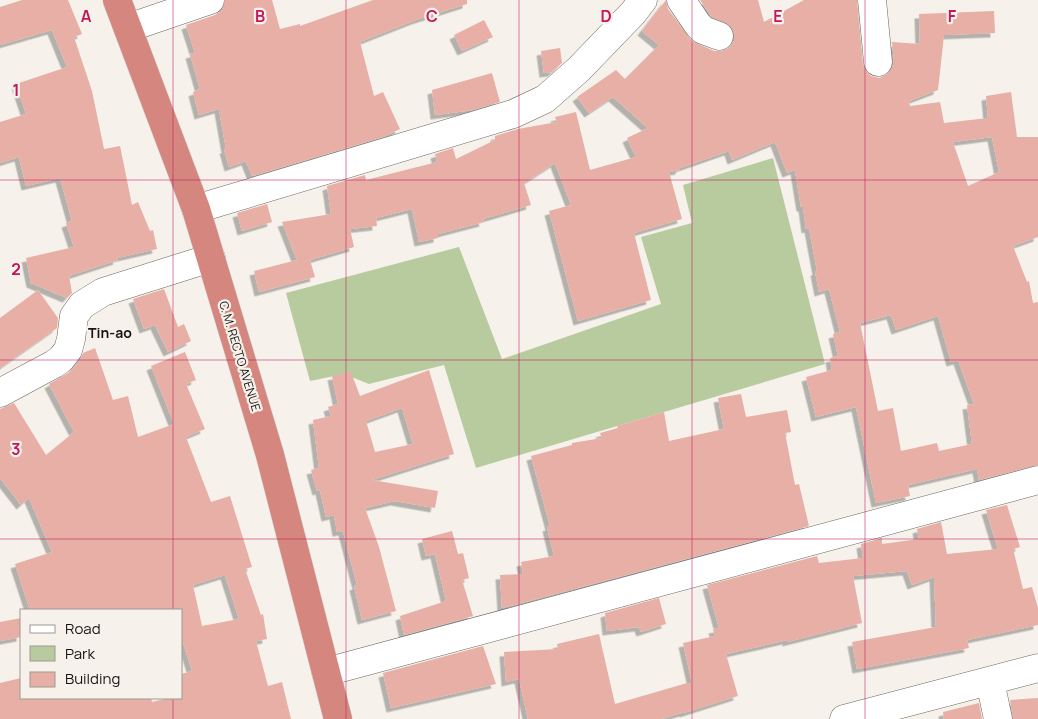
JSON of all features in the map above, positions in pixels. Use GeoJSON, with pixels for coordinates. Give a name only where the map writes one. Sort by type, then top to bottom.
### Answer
{"type":"FeatureCollection","features":[{"type":"Feature","properties":{"kind":"highway","name":"C. M. RECTO AVENUE"},"geometry":{"type":"LineString","coordinates":[[117,0],[196,209],[270,455],[338,719]]}},
{"type":"Feature","properties":{"kind":"street"},"geometry":{"type":"LineString","coordinates":[[128,28],[210,0]]}},
{"type":"Feature","properties":{"kind":"street"},"geometry":{"type":"LineString","coordinates":[[196,209],[513,114],[545,99],[579,69],[633,13],[643,0]]}},
{"type":"Feature","properties":{"kind":"street"},"geometry":{"type":"LineString","coordinates":[[681,0],[703,30],[719,36]]}},
{"type":"Feature","properties":{"kind":"street"},"geometry":{"type":"LineString","coordinates":[[872,0],[878,62]]}},
{"type":"Feature","properties":{"kind":"street"},"geometry":{"type":"LineString","coordinates":[[0,393],[61,359],[68,350],[72,339],[74,316],[82,305],[103,292],[211,258]]}},
{"type":"Feature","properties":{"kind":"street"},"geometry":{"type":"LineString","coordinates":[[326,672],[1038,480]]}},
{"type":"Feature","properties":{"kind":"street"},"geometry":{"type":"LineString","coordinates":[[844,719],[1038,668]]}},
{"type":"Feature","properties":{"kind":"street"},"geometry":{"type":"LineString","coordinates":[[990,681],[998,719]]}},
{"type":"Feature","properties":{"kind":"green space"},"geometry":{"type":"Polygon","coordinates":[[[773,158],[825,364],[476,468],[444,365],[369,384],[344,374],[310,381],[286,293],[459,247],[502,359],[661,304],[641,237],[692,223],[683,185],[773,158]]]}},
{"type":"Feature","properties":{"kind":"building"},"geometry":{"type":"Polygon","coordinates":[[[22,0],[68,0],[82,34],[74,37],[92,91],[104,149],[120,146],[132,205],[138,202],[150,231],[153,230],[157,249],[117,258],[118,260],[69,276],[72,293],[67,298],[31,283],[26,258],[74,247],[66,223],[72,221],[60,178],[26,186],[19,157],[0,163],[0,122],[26,114],[16,84],[67,67],[52,30],[0,45],[0,7],[22,0]]]}},
{"type":"Feature","properties":{"kind":"building"},"geometry":{"type":"Polygon","coordinates":[[[225,0],[272,0],[280,29],[300,24],[300,26],[373,0],[467,0],[467,4],[416,20],[360,42],[374,96],[383,92],[400,129],[383,137],[252,176],[246,161],[229,167],[224,149],[226,149],[219,109],[199,115],[193,92],[200,89],[190,54],[195,53],[186,25],[215,15],[222,10],[225,0]]]}},
{"type":"Feature","properties":{"kind":"building"},"geometry":{"type":"Polygon","coordinates":[[[666,0],[668,9],[692,41],[714,51],[721,51],[729,48],[734,41],[734,33],[731,26],[712,17],[700,0],[758,0],[764,22],[804,0],[857,0],[863,64],[871,76],[879,78],[887,74],[892,68],[894,60],[892,42],[920,44],[919,14],[994,11],[995,33],[944,35],[938,90],[909,101],[910,106],[940,102],[944,123],[988,118],[986,96],[1011,92],[1017,137],[1038,137],[1038,237],[1013,246],[1027,282],[1029,281],[1033,303],[1038,302],[1038,465],[979,480],[977,469],[908,485],[910,496],[876,503],[856,407],[816,417],[806,377],[832,370],[830,358],[838,356],[833,334],[840,332],[829,289],[819,292],[809,228],[806,229],[795,170],[787,173],[775,142],[732,160],[729,151],[680,168],[680,170],[669,172],[682,219],[634,233],[651,300],[578,321],[549,211],[571,205],[555,163],[524,183],[531,205],[483,219],[484,222],[438,234],[438,238],[419,242],[412,209],[376,218],[377,226],[350,229],[354,247],[310,260],[315,277],[259,292],[254,271],[297,260],[282,222],[331,214],[327,186],[365,175],[366,180],[437,162],[435,154],[453,148],[456,159],[495,140],[495,136],[518,129],[557,122],[555,117],[576,112],[590,170],[636,157],[627,138],[648,128],[613,97],[589,113],[577,97],[616,70],[625,79],[659,45],[642,31],[666,0]],[[992,137],[953,142],[968,186],[999,172],[992,137]],[[891,315],[860,323],[878,411],[893,408],[901,451],[937,443],[939,451],[972,444],[967,405],[974,404],[958,360],[951,362],[938,316],[896,330],[891,315]]]}},
{"type":"Feature","properties":{"kind":"building"},"geometry":{"type":"Polygon","coordinates":[[[484,20],[493,37],[462,51],[454,35],[484,20]]]}},
{"type":"Feature","properties":{"kind":"building"},"geometry":{"type":"Polygon","coordinates":[[[560,48],[562,63],[552,72],[544,73],[541,51],[560,48]]]}},
{"type":"Feature","properties":{"kind":"building"},"geometry":{"type":"Polygon","coordinates":[[[492,73],[500,102],[473,110],[435,115],[432,90],[492,73]]]}},
{"type":"Feature","properties":{"kind":"building"},"geometry":{"type":"Polygon","coordinates":[[[267,204],[272,222],[242,231],[237,213],[267,204]]]}},
{"type":"Feature","properties":{"kind":"building"},"geometry":{"type":"Polygon","coordinates":[[[164,289],[178,327],[184,324],[191,341],[168,352],[155,325],[144,329],[133,299],[164,289]]]}},
{"type":"Feature","properties":{"kind":"building"},"geometry":{"type":"Polygon","coordinates":[[[38,290],[58,318],[57,328],[0,368],[0,318],[38,290]]]}},
{"type":"Feature","properties":{"kind":"building"},"geometry":{"type":"Polygon","coordinates":[[[95,348],[113,400],[128,396],[138,437],[174,424],[151,366],[185,352],[196,380],[186,384],[205,429],[186,437],[211,502],[230,496],[252,567],[245,569],[261,615],[263,614],[267,639],[256,641],[268,686],[282,682],[291,719],[0,719],[0,683],[20,678],[20,699],[151,699],[152,702],[165,699],[182,699],[182,674],[192,671],[182,639],[182,609],[30,609],[15,564],[52,552],[29,498],[21,505],[0,478],[0,409],[14,403],[46,455],[74,432],[49,384],[70,372],[83,353],[95,348]],[[225,575],[193,585],[202,626],[239,619],[225,575]]]}},
{"type":"Feature","properties":{"kind":"building"},"geometry":{"type":"Polygon","coordinates":[[[429,370],[454,454],[372,480],[438,491],[435,508],[395,501],[365,508],[379,547],[396,611],[362,620],[354,586],[357,585],[343,531],[337,532],[334,515],[326,517],[320,490],[317,491],[311,470],[319,468],[313,420],[331,416],[328,407],[338,404],[332,376],[351,372],[360,396],[429,370]],[[402,408],[366,421],[375,452],[413,444],[402,408]]]}},
{"type":"Feature","properties":{"kind":"building"},"geometry":{"type":"Polygon","coordinates":[[[741,394],[746,417],[787,410],[791,432],[785,433],[795,485],[799,484],[809,526],[502,608],[500,575],[523,574],[521,562],[554,556],[547,527],[550,526],[531,456],[572,445],[572,443],[602,438],[600,433],[664,412],[669,441],[724,429],[718,398],[741,394]]]}},
{"type":"Feature","properties":{"kind":"building"},"geometry":{"type":"Polygon","coordinates":[[[1007,505],[1020,547],[1013,549],[1023,589],[1032,587],[1038,608],[1038,625],[967,640],[969,648],[857,669],[852,642],[936,627],[934,577],[912,585],[907,571],[853,576],[862,623],[787,642],[787,640],[726,654],[738,696],[684,713],[661,719],[528,719],[519,679],[506,682],[504,652],[558,649],[557,644],[599,634],[615,704],[692,683],[683,643],[715,636],[713,629],[719,628],[707,585],[817,556],[819,563],[863,558],[861,544],[882,538],[882,544],[919,539],[917,529],[941,522],[947,554],[998,549],[986,510],[1007,505]]]}},
{"type":"Feature","properties":{"kind":"building"},"geometry":{"type":"Polygon","coordinates":[[[452,531],[458,554],[463,553],[469,578],[462,580],[473,616],[404,635],[400,616],[446,601],[435,554],[426,556],[422,539],[452,531]]]}},
{"type":"Feature","properties":{"kind":"building"},"geometry":{"type":"Polygon","coordinates":[[[659,598],[666,624],[641,632],[639,627],[607,631],[605,613],[659,598]]]}},
{"type":"Feature","properties":{"kind":"building"},"geometry":{"type":"Polygon","coordinates":[[[20,618],[20,637],[0,641],[0,622],[20,618]]]}},
{"type":"Feature","properties":{"kind":"building"},"geometry":{"type":"Polygon","coordinates":[[[483,646],[496,684],[391,708],[383,673],[483,646]]]}},
{"type":"Feature","properties":{"kind":"building"},"geometry":{"type":"Polygon","coordinates":[[[1038,698],[1038,719],[1013,719],[1010,700],[1038,698]]]}},
{"type":"Feature","properties":{"kind":"building"},"geometry":{"type":"Polygon","coordinates":[[[979,703],[982,719],[944,719],[943,712],[979,703]]]}},
{"type":"Feature","properties":{"kind":"district","name":"Tin-ao"},"geometry":{"type":"Point","coordinates":[110,332]}}]}
